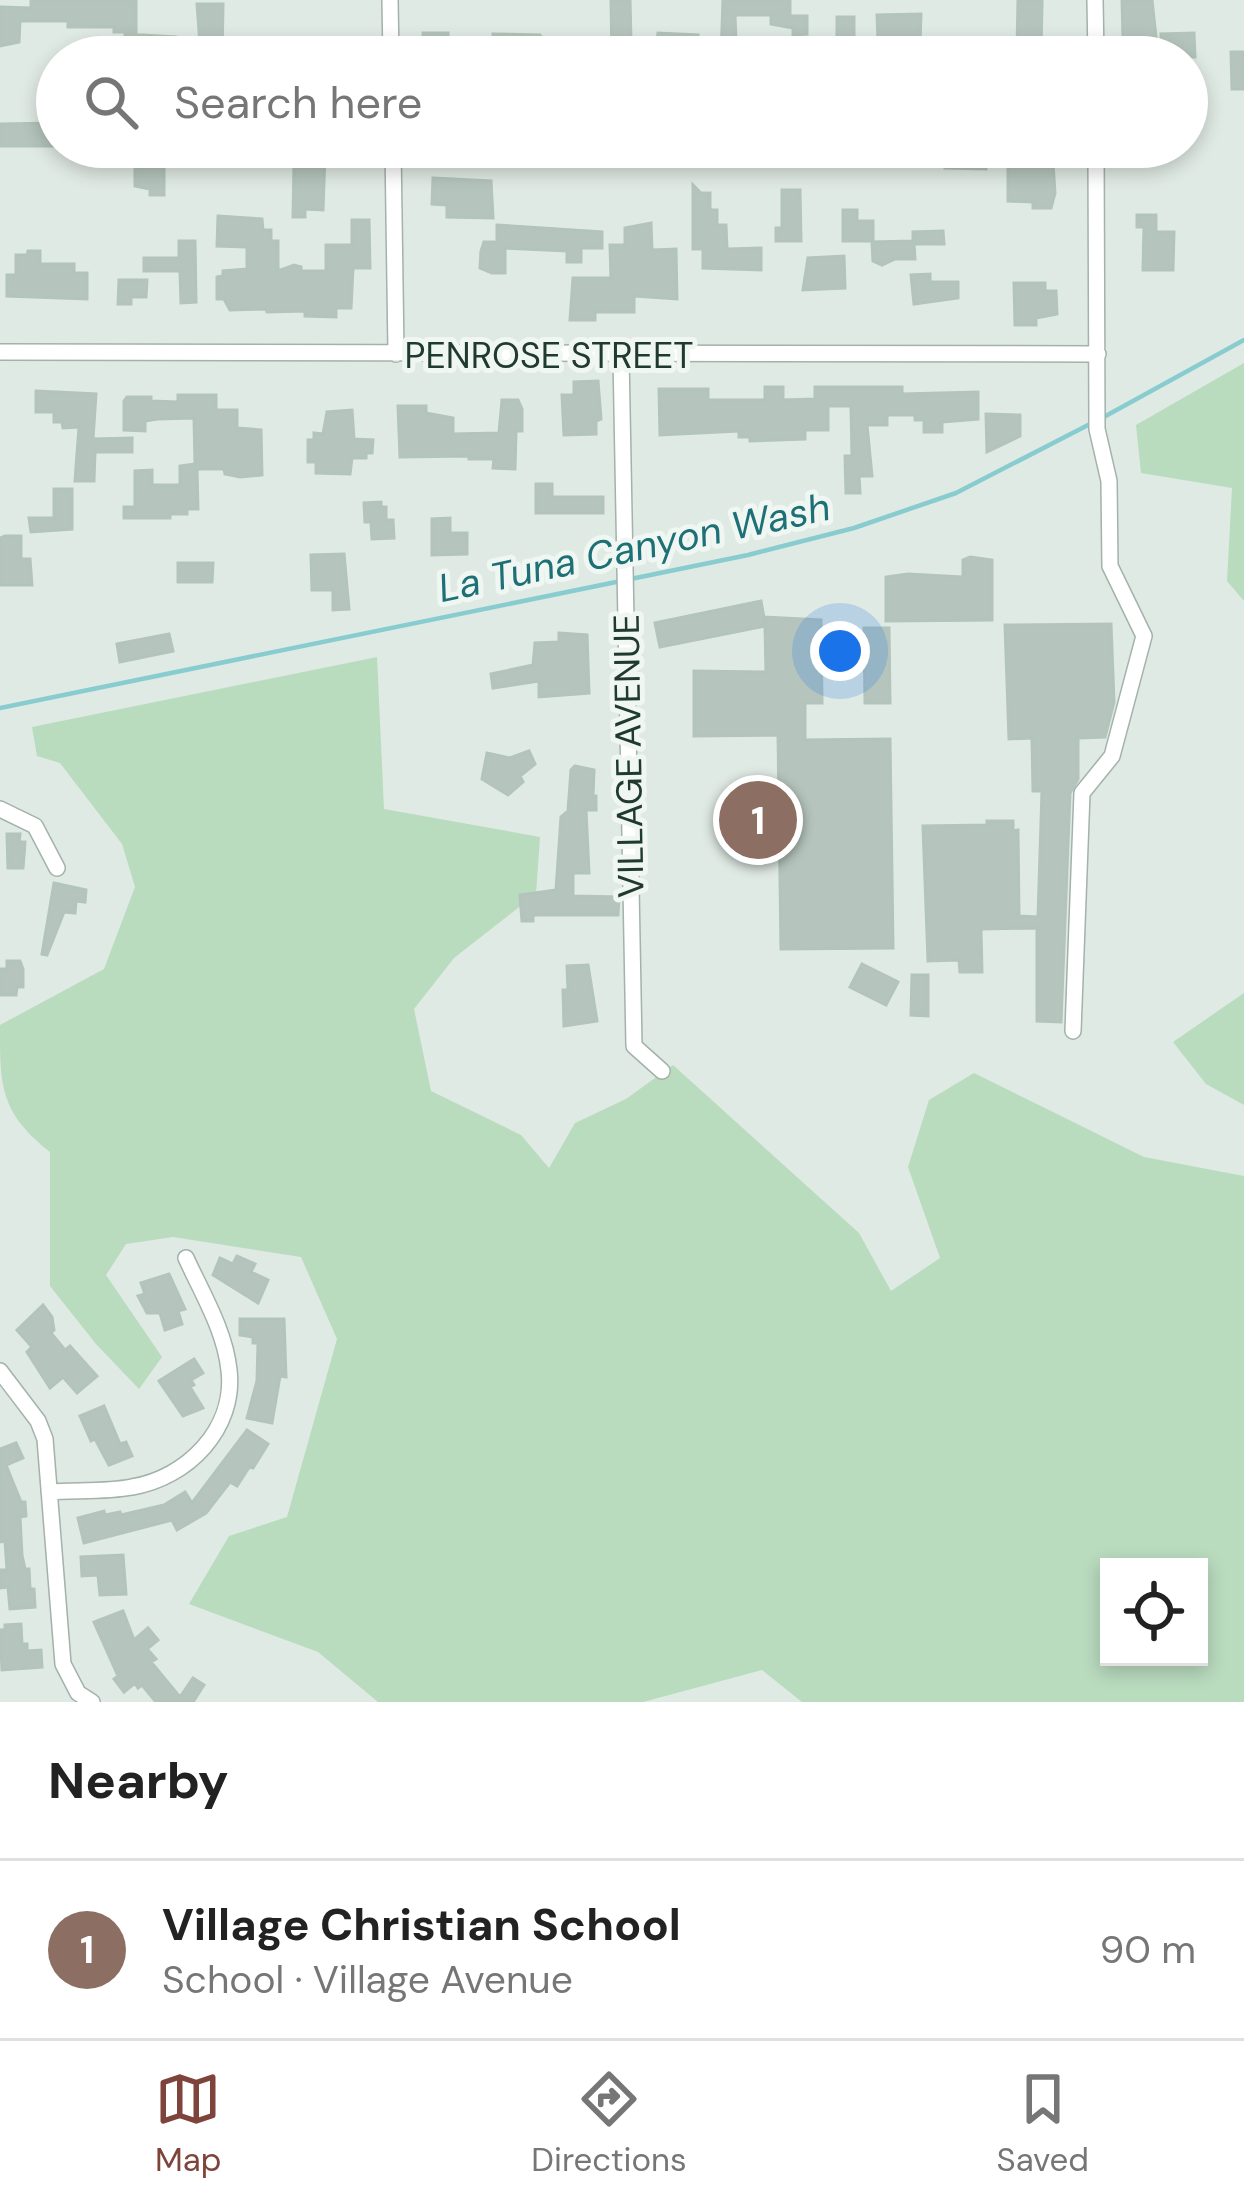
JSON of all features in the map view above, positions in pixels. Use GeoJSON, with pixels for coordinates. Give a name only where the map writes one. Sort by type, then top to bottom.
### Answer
{"type":"FeatureCollection","features":[{"type":"Feature","properties":{"kind":"street"},"geometry":{"type":"LineString","coordinates":[[390,0],[391,36]]}},
{"type":"Feature","properties":{"kind":"street"},"geometry":{"type":"LineString","coordinates":[[1095,0],[1096,36]]}},
{"type":"Feature","properties":{"kind":"street"},"geometry":{"type":"LineString","coordinates":[[393,168],[396,354]]}},
{"type":"Feature","properties":{"kind":"street"},"geometry":{"type":"LineString","coordinates":[[1073,1031],[1082,793],[1112,756],[1144,636],[1110,566],[1109,482],[1097,420],[1096,168]]}},
{"type":"Feature","properties":{"kind":"street","name":"PENROSE STREET"},"geometry":{"type":"LineString","coordinates":[[0,352],[1098,354]]}},
{"type":"Feature","properties":{"kind":"street","name":"VILLAGE AVENUE"},"geometry":{"type":"LineString","coordinates":[[622,356],[634,1046],[662,1071]]}},
{"type":"Feature","properties":{"kind":"street"},"geometry":{"type":"LineString","coordinates":[[0,809],[35,826],[57,868]]}},
{"type":"Feature","properties":{"kind":"street"},"geometry":{"type":"LineString","coordinates":[[49,1492],[133,1487],[175,1474],[205,1449],[224,1413],[230,1373],[218,1328],[186,1258]]}},
{"type":"Feature","properties":{"kind":"street"},"geometry":{"type":"LineString","coordinates":[[0,1371],[38,1420],[45,1439],[63,1664],[78,1693],[92,1702]]}},
{"type":"Feature","properties":{"kind":"green space"},"geometry":{"type":"Polygon","coordinates":[[[1244,363],[1244,601],[1227,581],[1232,488],[1141,473],[1136,425],[1244,363]]]}},
{"type":"Feature","properties":{"kind":"green space"},"geometry":{"type":"Polygon","coordinates":[[[377,657],[384,809],[540,837],[536,894],[454,958],[414,1009],[431,1091],[521,1135],[549,1168],[575,1123],[626,1099],[673,1065],[859,1233],[891,1291],[940,1258],[908,1167],[929,1100],[974,1073],[1144,1157],[1244,1176],[1244,1702],[802,1702],[762,1670],[643,1702],[378,1702],[318,1652],[189,1604],[229,1536],[287,1517],[337,1339],[301,1257],[173,1237],[126,1244],[106,1275],[162,1357],[139,1389],[50,1286],[50,1152],[21,1124],[6,1097],[0,1025],[104,969],[135,887],[122,844],[60,763],[37,756],[32,727],[377,657]]]}},
{"type":"Feature","properties":{"kind":"green space"},"geometry":{"type":"Polygon","coordinates":[[[1244,993],[1244,1105],[1206,1084],[1173,1042],[1244,993]]]}},
{"type":"Feature","properties":{"kind":"building"},"geometry":{"type":"Polygon","coordinates":[[[31,0],[136,0],[136,32],[68,27],[68,21],[20,21],[19,42],[0,46],[0,7],[31,8],[31,0]]]}},
{"type":"Feature","properties":{"kind":"building"},"geometry":{"type":"Polygon","coordinates":[[[611,0],[630,0],[631,36],[612,36],[611,0]]]}},
{"type":"Feature","properties":{"kind":"building"},"geometry":{"type":"Polygon","coordinates":[[[723,0],[790,0],[790,16],[807,16],[807,34],[793,35],[793,28],[771,24],[771,15],[735,15],[736,36],[722,36],[723,0]]]}},
{"type":"Feature","properties":{"kind":"building"},"geometry":{"type":"Polygon","coordinates":[[[1018,0],[1042,0],[1041,36],[1017,36],[1018,0]]]}},
{"type":"Feature","properties":{"kind":"building"},"geometry":{"type":"Polygon","coordinates":[[[1122,0],[1152,0],[1156,36],[1123,36],[1122,0]]]}},
{"type":"Feature","properties":{"kind":"building"},"geometry":{"type":"Polygon","coordinates":[[[197,4],[223,4],[222,36],[199,36],[197,4]]]}},
{"type":"Feature","properties":{"kind":"building"},"geometry":{"type":"Polygon","coordinates":[[[921,14],[920,36],[878,36],[877,15],[921,14]]]}},
{"type":"Feature","properties":{"kind":"building"},"geometry":{"type":"Polygon","coordinates":[[[837,17],[854,17],[854,36],[837,36],[837,17]]]}},
{"type":"Feature","properties":{"kind":"building"},"geometry":{"type":"Polygon","coordinates":[[[1231,52],[1244,52],[1244,89],[1232,89],[1231,52]]]}},
{"type":"Feature","properties":{"kind":"building"},"geometry":{"type":"Polygon","coordinates":[[[36,123],[36,146],[0,146],[0,124],[36,123]]]}},
{"type":"Feature","properties":{"kind":"building"},"geometry":{"type":"Polygon","coordinates":[[[135,168],[164,168],[164,195],[150,195],[150,189],[135,186],[135,168]]]}},
{"type":"Feature","properties":{"kind":"building"},"geometry":{"type":"Polygon","coordinates":[[[294,168],[324,168],[323,210],[305,209],[305,217],[293,217],[294,168]]]}},
{"type":"Feature","properties":{"kind":"building"},"geometry":{"type":"Polygon","coordinates":[[[1008,168],[1053,168],[1051,208],[1008,201],[1008,168]]]}},
{"type":"Feature","properties":{"kind":"building"},"geometry":{"type":"Polygon","coordinates":[[[433,178],[491,181],[493,218],[447,217],[447,205],[432,204],[433,178]]]}},
{"type":"Feature","properties":{"kind":"building"},"geometry":{"type":"Polygon","coordinates":[[[693,185],[701,193],[710,193],[710,210],[717,210],[717,225],[726,225],[727,249],[761,248],[761,270],[703,268],[703,249],[693,249],[693,185]]]}},
{"type":"Feature","properties":{"kind":"building"},"geometry":{"type":"Polygon","coordinates":[[[782,190],[800,190],[801,241],[776,241],[776,228],[782,228],[782,190]]]}},
{"type":"Feature","properties":{"kind":"building"},"geometry":{"type":"Polygon","coordinates":[[[843,210],[857,210],[857,221],[873,221],[873,241],[843,241],[843,210]]]}},
{"type":"Feature","properties":{"kind":"building"},"geometry":{"type":"Polygon","coordinates":[[[1137,215],[1156,215],[1156,232],[1174,232],[1173,270],[1143,270],[1144,227],[1137,227],[1137,215]]]}},
{"type":"Feature","properties":{"kind":"building"},"geometry":{"type":"Polygon","coordinates":[[[218,216],[262,219],[263,230],[271,230],[271,241],[278,241],[278,271],[294,265],[301,271],[326,271],[326,245],[352,245],[352,220],[369,220],[370,268],[353,268],[351,308],[336,308],[336,317],[305,316],[305,311],[230,310],[224,299],[217,299],[217,277],[223,271],[247,269],[247,247],[217,246],[218,216]]]}},
{"type":"Feature","properties":{"kind":"building"},"geometry":{"type":"Polygon","coordinates":[[[651,223],[652,250],[676,249],[677,299],[634,296],[634,312],[595,312],[595,320],[570,320],[573,278],[611,278],[610,245],[625,245],[625,228],[651,223]]]}},
{"type":"Feature","properties":{"kind":"building"},"geometry":{"type":"Polygon","coordinates":[[[497,225],[602,232],[602,248],[581,248],[581,262],[567,262],[567,251],[505,248],[505,273],[492,273],[480,268],[481,251],[484,242],[497,242],[497,225]]]}},
{"type":"Feature","properties":{"kind":"building"},"geometry":{"type":"Polygon","coordinates":[[[943,231],[944,244],[914,244],[915,259],[882,265],[873,261],[872,242],[913,241],[913,232],[943,231]]]}},
{"type":"Feature","properties":{"kind":"building"},"geometry":{"type":"Polygon","coordinates":[[[179,241],[195,241],[196,302],[181,303],[180,271],[144,271],[144,258],[179,258],[179,241]]]}},
{"type":"Feature","properties":{"kind":"building"},"geometry":{"type":"Polygon","coordinates":[[[40,251],[40,264],[74,264],[74,273],[87,273],[87,299],[7,296],[7,275],[16,275],[16,255],[40,251]]]}},
{"type":"Feature","properties":{"kind":"building"},"geometry":{"type":"Polygon","coordinates":[[[844,256],[845,288],[803,290],[808,258],[844,256]]]}},
{"type":"Feature","properties":{"kind":"building"},"geometry":{"type":"Polygon","coordinates":[[[930,274],[930,282],[958,282],[958,298],[914,304],[911,275],[930,274]]]}},
{"type":"Feature","properties":{"kind":"building"},"geometry":{"type":"Polygon","coordinates":[[[119,280],[147,280],[146,297],[131,297],[131,304],[118,304],[119,280]]]}},
{"type":"Feature","properties":{"kind":"building"},"geometry":{"type":"Polygon","coordinates":[[[1014,283],[1045,283],[1045,291],[1056,291],[1057,314],[1036,318],[1036,325],[1015,325],[1014,283]]]}},
{"type":"Feature","properties":{"kind":"building"},"geometry":{"type":"Polygon","coordinates":[[[598,381],[601,419],[596,421],[596,434],[564,435],[562,395],[574,395],[574,382],[598,381]]]}},
{"type":"Feature","properties":{"kind":"building"},"geometry":{"type":"Polygon","coordinates":[[[765,387],[783,387],[783,400],[815,399],[815,387],[902,387],[902,394],[978,392],[978,419],[942,422],[942,432],[924,432],[924,420],[915,420],[915,415],[887,415],[887,425],[867,425],[872,476],[859,476],[860,493],[846,493],[845,456],[852,456],[851,406],[828,406],[828,430],[805,430],[805,439],[750,441],[750,437],[739,437],[739,431],[660,435],[659,389],[708,389],[708,400],[765,400],[765,387]]]}},
{"type":"Feature","properties":{"kind":"building"},"geometry":{"type":"Polygon","coordinates":[[[36,391],[96,394],[93,439],[132,438],[132,452],[95,452],[94,481],[75,481],[79,427],[63,428],[62,422],[54,422],[54,412],[36,412],[36,391]]]}},
{"type":"Feature","properties":{"kind":"building"},"geometry":{"type":"Polygon","coordinates":[[[178,395],[216,395],[216,410],[237,410],[237,428],[261,430],[262,475],[240,477],[225,474],[224,469],[197,469],[198,509],[170,514],[170,518],[124,518],[124,507],[135,507],[135,471],[152,470],[152,485],[180,485],[180,466],[195,464],[194,418],[145,421],[145,431],[124,430],[124,401],[151,397],[151,401],[178,402],[178,395]]]}},
{"type":"Feature","properties":{"kind":"building"},"geometry":{"type":"Polygon","coordinates":[[[502,400],[518,400],[522,409],[515,469],[493,468],[494,459],[469,456],[400,457],[398,406],[426,406],[426,413],[453,418],[453,434],[499,433],[502,400]]]}},
{"type":"Feature","properties":{"kind":"building"},"geometry":{"type":"Polygon","coordinates":[[[352,410],[354,439],[373,440],[372,453],[352,458],[350,474],[316,473],[316,462],[308,462],[308,440],[314,440],[314,433],[323,434],[327,412],[352,410]]]}},
{"type":"Feature","properties":{"kind":"building"},"geometry":{"type":"Polygon","coordinates":[[[986,414],[1020,415],[1020,436],[987,452],[986,414]]]}},
{"type":"Feature","properties":{"kind":"building"},"geometry":{"type":"Polygon","coordinates":[[[536,484],[552,484],[552,497],[603,497],[603,513],[536,513],[536,484]]]}},
{"type":"Feature","properties":{"kind":"building"},"geometry":{"type":"Polygon","coordinates":[[[54,489],[72,489],[72,529],[31,532],[29,518],[54,518],[54,489]]]}},
{"type":"Feature","properties":{"kind":"building"},"geometry":{"type":"Polygon","coordinates":[[[381,502],[386,520],[393,520],[394,538],[372,539],[371,522],[365,522],[364,503],[381,502]]]}},
{"type":"Feature","properties":{"kind":"building"},"geometry":{"type":"Polygon","coordinates":[[[450,518],[450,533],[467,533],[467,554],[432,555],[432,519],[450,518]]]}},
{"type":"Feature","properties":{"kind":"building"},"geometry":{"type":"Polygon","coordinates":[[[21,536],[21,559],[30,559],[32,585],[0,585],[0,538],[21,536]]]}},
{"type":"Feature","properties":{"kind":"building"},"geometry":{"type":"Polygon","coordinates":[[[344,554],[349,609],[333,610],[333,590],[312,590],[311,555],[344,554]]]}},
{"type":"Feature","properties":{"kind":"building"},"geometry":{"type":"Polygon","coordinates":[[[963,560],[992,560],[992,620],[886,621],[886,577],[963,577],[963,560]]]}},
{"type":"Feature","properties":{"kind":"building"},"geometry":{"type":"Polygon","coordinates":[[[178,563],[213,563],[212,582],[178,582],[178,563]]]}},
{"type":"Feature","properties":{"kind":"building"},"geometry":{"type":"Polygon","coordinates":[[[761,601],[765,624],[765,617],[821,620],[822,703],[805,703],[805,740],[890,739],[893,948],[781,949],[778,735],[694,736],[694,671],[766,672],[765,626],[660,647],[655,623],[761,601]]]}},
{"type":"Feature","properties":{"kind":"building"},"geometry":{"type":"Polygon","coordinates":[[[1111,624],[1114,702],[1105,737],[1078,738],[1078,779],[1070,793],[1061,1022],[1037,1021],[1037,928],[981,929],[982,972],[960,972],[959,960],[928,961],[923,826],[1013,821],[1013,831],[1018,830],[1019,916],[1038,917],[1042,791],[1033,791],[1032,738],[1009,739],[1005,625],[1111,624]]]}},
{"type":"Feature","properties":{"kind":"building"},"geometry":{"type":"Polygon","coordinates":[[[864,628],[889,628],[890,703],[865,703],[864,628]]]}},
{"type":"Feature","properties":{"kind":"building"},"geometry":{"type":"Polygon","coordinates":[[[559,633],[587,635],[589,693],[539,697],[539,681],[493,688],[491,674],[533,665],[535,643],[559,642],[559,633]]]}},
{"type":"Feature","properties":{"kind":"building"},"geometry":{"type":"Polygon","coordinates":[[[169,634],[173,651],[120,662],[117,644],[169,634]]]}},
{"type":"Feature","properties":{"kind":"building"},"geometry":{"type":"Polygon","coordinates":[[[529,751],[535,764],[508,795],[482,779],[487,753],[510,758],[529,751]]]}},
{"type":"Feature","properties":{"kind":"building"},"geometry":{"type":"Polygon","coordinates":[[[575,766],[594,770],[596,810],[586,810],[589,873],[573,873],[573,896],[619,897],[618,915],[533,915],[533,921],[522,921],[520,895],[556,890],[561,817],[568,811],[575,766]]]}},
{"type":"Feature","properties":{"kind":"building"},"geometry":{"type":"Polygon","coordinates":[[[7,834],[20,834],[19,842],[25,842],[23,868],[8,868],[7,834]]]}},
{"type":"Feature","properties":{"kind":"building"},"geometry":{"type":"Polygon","coordinates":[[[54,883],[86,890],[85,902],[76,901],[75,913],[64,912],[47,955],[42,954],[54,883]]]}},
{"type":"Feature","properties":{"kind":"building"},"geometry":{"type":"Polygon","coordinates":[[[7,961],[20,961],[23,969],[23,987],[17,987],[16,995],[0,995],[0,969],[7,969],[7,961]]]}},
{"type":"Feature","properties":{"kind":"building"},"geometry":{"type":"Polygon","coordinates":[[[862,964],[898,982],[886,1005],[850,987],[862,964]]]}},
{"type":"Feature","properties":{"kind":"building"},"geometry":{"type":"Polygon","coordinates":[[[588,965],[597,1021],[564,1026],[567,966],[588,965]]]}},
{"type":"Feature","properties":{"kind":"building"},"geometry":{"type":"Polygon","coordinates":[[[912,975],[928,975],[928,1016],[911,1015],[912,975]]]}},
{"type":"Feature","properties":{"kind":"building"},"geometry":{"type":"Polygon","coordinates":[[[237,1256],[255,1264],[251,1272],[268,1280],[258,1303],[213,1275],[220,1258],[233,1264],[237,1256]]]}},
{"type":"Feature","properties":{"kind":"building"},"geometry":{"type":"Polygon","coordinates":[[[169,1274],[185,1309],[178,1311],[182,1324],[165,1330],[160,1313],[147,1313],[138,1296],[145,1294],[141,1283],[169,1274]]]}},
{"type":"Feature","properties":{"kind":"building"},"geometry":{"type":"Polygon","coordinates":[[[43,1305],[52,1317],[51,1333],[97,1376],[77,1393],[63,1377],[50,1388],[27,1352],[32,1347],[17,1330],[43,1305]]]}},
{"type":"Feature","properties":{"kind":"building"},"geometry":{"type":"Polygon","coordinates":[[[240,1319],[284,1319],[286,1377],[280,1376],[272,1423],[247,1418],[257,1381],[258,1343],[240,1335],[240,1319]]]}},
{"type":"Feature","properties":{"kind":"building"},"geometry":{"type":"Polygon","coordinates":[[[194,1359],[203,1373],[191,1380],[194,1385],[190,1387],[203,1408],[183,1416],[159,1381],[194,1359]]]}},
{"type":"Feature","properties":{"kind":"building"},"geometry":{"type":"Polygon","coordinates":[[[104,1406],[120,1444],[126,1442],[132,1456],[109,1465],[80,1416],[104,1406]]]}},
{"type":"Feature","properties":{"kind":"building"},"geometry":{"type":"Polygon","coordinates":[[[247,1430],[268,1444],[237,1486],[230,1482],[206,1513],[177,1530],[172,1520],[84,1543],[78,1518],[164,1505],[185,1492],[192,1503],[247,1430]]]}},
{"type":"Feature","properties":{"kind":"building"},"geometry":{"type":"Polygon","coordinates":[[[16,1443],[23,1458],[6,1465],[25,1502],[26,1516],[20,1517],[22,1555],[35,1607],[10,1609],[8,1587],[0,1588],[0,1570],[7,1570],[5,1541],[0,1542],[0,1449],[16,1443]]]}},
{"type":"Feature","properties":{"kind":"building"},"geometry":{"type":"Polygon","coordinates":[[[123,1555],[126,1594],[100,1595],[98,1575],[82,1576],[81,1557],[123,1555]]]}},
{"type":"Feature","properties":{"kind":"building"},"geometry":{"type":"Polygon","coordinates":[[[123,1611],[134,1640],[148,1628],[158,1640],[147,1649],[156,1659],[151,1662],[180,1697],[193,1678],[204,1685],[193,1702],[156,1702],[142,1685],[138,1688],[135,1683],[124,1692],[114,1679],[118,1676],[94,1622],[123,1611]]]}},
{"type":"Feature","properties":{"kind":"building"},"geometry":{"type":"Polygon","coordinates":[[[21,1624],[22,1644],[27,1644],[27,1651],[41,1650],[42,1667],[2,1670],[0,1630],[21,1624]]]}},
{"type":"Feature","properties":{"kind":"waterway","name":"La Tuna Canyon Wash"},"geometry":{"type":"LineString","coordinates":[[1102,418],[1244,340]]}},
{"type":"Feature","properties":{"kind":"waterway","name":"La Tuna Canyon Wash"},"geometry":{"type":"LineString","coordinates":[[0,708],[748,555],[854,528],[956,493],[1092,423]]}},
{"type":"Feature","properties":{"kind":"place","name":"Village Christian School"},"geometry":{"type":"Point","coordinates":[758,820]}}]}
